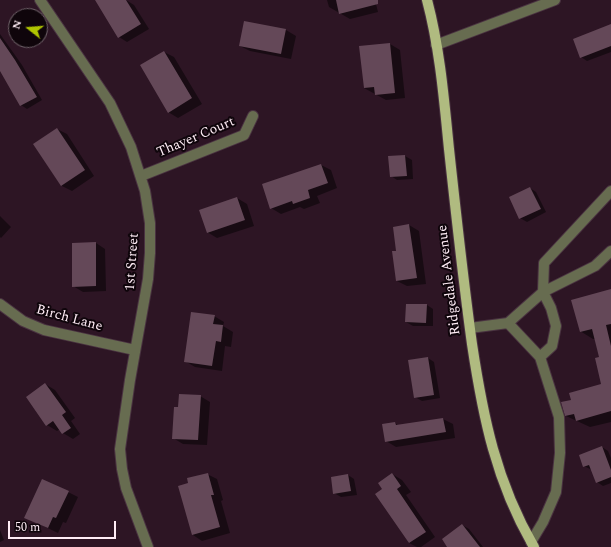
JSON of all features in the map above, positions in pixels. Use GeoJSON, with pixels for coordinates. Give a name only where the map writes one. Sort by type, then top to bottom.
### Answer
{"type":"FeatureCollection","features":[{"type":"Feature","properties":{"kind":"main road","name":"Ridgedale Avenue"},"geometry":{"type":"LineString","coordinates":[[427,0],[440,67],[464,284],[485,419],[506,494],[532,545]]}},
{"type":"Feature","properties":{"kind":"street","name":"1st Street"},"geometry":{"type":"LineString","coordinates":[[40,0],[110,103],[131,147],[145,191],[150,224],[148,279],[135,350],[120,449],[126,488],[148,547]]}},
{"type":"Feature","properties":{"kind":"street"},"geometry":{"type":"LineString","coordinates":[[436,45],[555,0]]}},
{"type":"Feature","properties":{"kind":"street","name":"Thayer Court"},"geometry":{"type":"LineString","coordinates":[[141,176],[244,135],[253,116]]}},
{"type":"Feature","properties":{"kind":"street"},"geometry":{"type":"LineString","coordinates":[[540,357],[552,346],[556,326],[551,308],[543,292],[544,263],[611,191]]}},
{"type":"Feature","properties":{"kind":"street"},"geometry":{"type":"LineString","coordinates":[[470,328],[508,323],[543,292],[595,266],[610,253]]}},
{"type":"Feature","properties":{"kind":"street","name":"Birch Lane"},"geometry":{"type":"LineString","coordinates":[[0,304],[23,321],[44,330],[135,350]]}},
{"type":"Feature","properties":{"kind":"street"},"geometry":{"type":"LineString","coordinates":[[508,323],[540,357],[559,417],[560,453],[556,492],[532,545]]}},
{"type":"Feature","properties":{"kind":"building"},"geometry":{"type":"Polygon","coordinates":[[[95,0],[126,0],[141,24],[118,38],[95,0]]]}},
{"type":"Feature","properties":{"kind":"building"},"geometry":{"type":"Polygon","coordinates":[[[336,0],[378,0],[378,4],[339,14],[336,0]]]}},
{"type":"Feature","properties":{"kind":"building"},"geometry":{"type":"Polygon","coordinates":[[[244,21],[286,29],[281,54],[239,46],[244,21]]]}},
{"type":"Feature","properties":{"kind":"building"},"geometry":{"type":"Polygon","coordinates":[[[611,24],[611,46],[580,58],[573,39],[611,24]]]}},
{"type":"Feature","properties":{"kind":"building"},"geometry":{"type":"Polygon","coordinates":[[[0,38],[37,97],[20,106],[0,71],[0,38]]]}},
{"type":"Feature","properties":{"kind":"building"},"geometry":{"type":"Polygon","coordinates":[[[390,43],[395,93],[375,95],[374,87],[364,88],[359,46],[390,43]]]}},
{"type":"Feature","properties":{"kind":"building"},"geometry":{"type":"Polygon","coordinates":[[[164,51],[192,98],[168,113],[140,65],[164,51]]]}},
{"type":"Feature","properties":{"kind":"building"},"geometry":{"type":"Polygon","coordinates":[[[57,128],[85,170],[61,186],[33,144],[57,128]]]}},
{"type":"Feature","properties":{"kind":"building"},"geometry":{"type":"Polygon","coordinates":[[[405,155],[407,176],[390,177],[388,156],[405,155]]]}},
{"type":"Feature","properties":{"kind":"building"},"geometry":{"type":"Polygon","coordinates":[[[321,164],[328,183],[308,190],[310,198],[293,204],[292,201],[270,209],[262,184],[321,164]]]}},
{"type":"Feature","properties":{"kind":"building"},"geometry":{"type":"Polygon","coordinates":[[[530,187],[541,209],[519,219],[509,197],[530,187]]]}},
{"type":"Feature","properties":{"kind":"building"},"geometry":{"type":"Polygon","coordinates":[[[237,197],[245,220],[207,233],[199,210],[237,197]]]}},
{"type":"Feature","properties":{"kind":"building"},"geometry":{"type":"Polygon","coordinates":[[[409,224],[417,278],[396,281],[392,251],[396,251],[393,227],[409,224]]]}},
{"type":"Feature","properties":{"kind":"building"},"geometry":{"type":"Polygon","coordinates":[[[96,242],[96,286],[72,287],[72,243],[96,242]]]}},
{"type":"Feature","properties":{"kind":"building"},"geometry":{"type":"Polygon","coordinates":[[[611,289],[611,324],[606,325],[611,346],[611,411],[576,421],[574,414],[565,416],[561,402],[571,400],[569,393],[601,384],[595,358],[599,357],[592,329],[580,332],[571,300],[611,289]]]}},
{"type":"Feature","properties":{"kind":"building"},"geometry":{"type":"Polygon","coordinates":[[[406,304],[427,304],[426,323],[405,322],[406,304]]]}},
{"type":"Feature","properties":{"kind":"building"},"geometry":{"type":"Polygon","coordinates":[[[191,312],[215,315],[213,324],[223,325],[221,342],[216,341],[212,366],[184,362],[191,312]]]}},
{"type":"Feature","properties":{"kind":"building"},"geometry":{"type":"Polygon","coordinates":[[[428,357],[434,395],[414,398],[408,360],[428,357]]]}},
{"type":"Feature","properties":{"kind":"building"},"geometry":{"type":"Polygon","coordinates":[[[45,383],[66,412],[62,415],[71,428],[62,434],[53,421],[46,426],[26,397],[45,383]]]}},
{"type":"Feature","properties":{"kind":"building"},"geometry":{"type":"Polygon","coordinates":[[[179,394],[201,395],[198,440],[172,439],[174,407],[178,407],[179,394]]]}},
{"type":"Feature","properties":{"kind":"building"},"geometry":{"type":"Polygon","coordinates":[[[443,418],[446,432],[385,442],[382,424],[395,422],[396,425],[443,418]]]}},
{"type":"Feature","properties":{"kind":"building"},"geometry":{"type":"Polygon","coordinates":[[[602,446],[611,470],[611,477],[596,483],[589,465],[583,467],[579,455],[602,446]]]}},
{"type":"Feature","properties":{"kind":"building"},"geometry":{"type":"Polygon","coordinates":[[[208,473],[214,495],[211,495],[220,527],[192,535],[178,486],[188,483],[187,478],[208,473]]]}},
{"type":"Feature","properties":{"kind":"building"},"geometry":{"type":"Polygon","coordinates":[[[392,473],[401,486],[397,489],[426,532],[409,543],[375,494],[382,489],[378,483],[392,473]]]}},
{"type":"Feature","properties":{"kind":"building"},"geometry":{"type":"Polygon","coordinates":[[[348,474],[351,491],[333,494],[331,477],[348,474]]]}},
{"type":"Feature","properties":{"kind":"building"},"geometry":{"type":"Polygon","coordinates":[[[42,479],[69,491],[56,518],[53,517],[48,528],[24,518],[42,479]]]}},
{"type":"Feature","properties":{"kind":"building"},"geometry":{"type":"Polygon","coordinates":[[[462,524],[480,547],[447,547],[442,539],[462,524]]]}}]}
